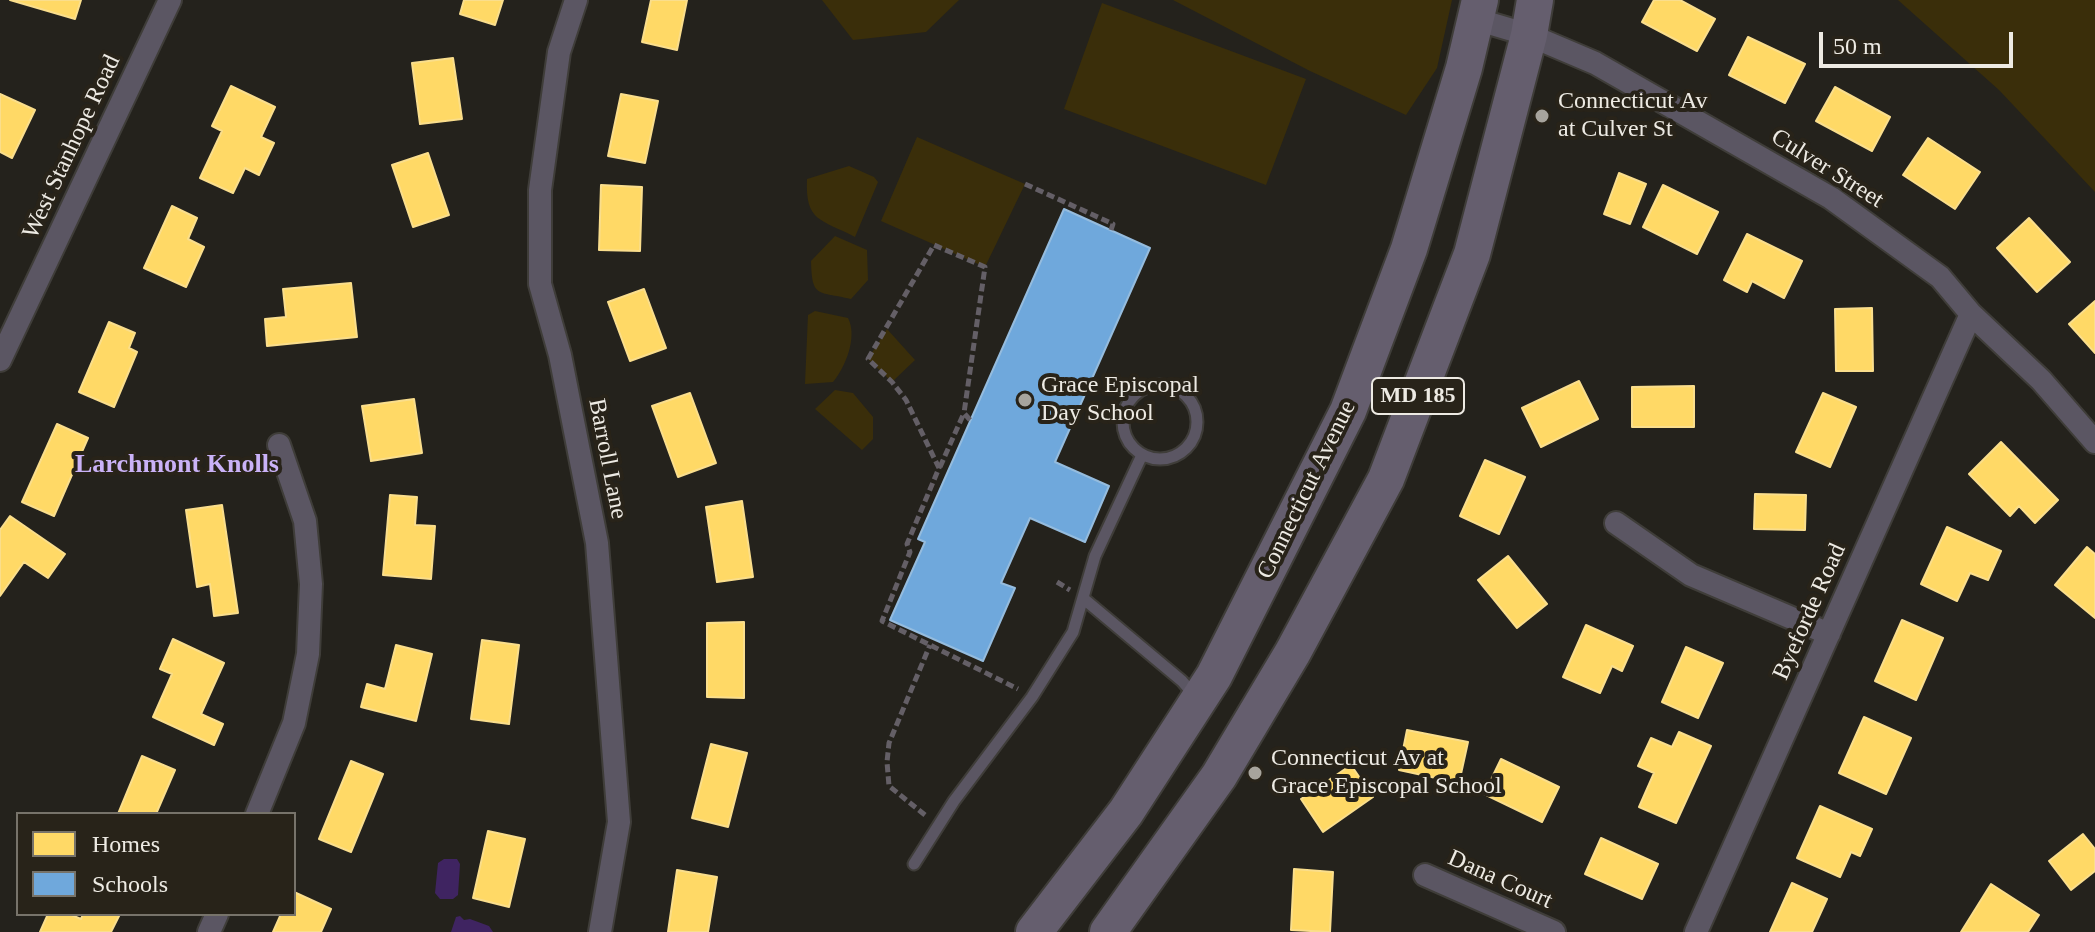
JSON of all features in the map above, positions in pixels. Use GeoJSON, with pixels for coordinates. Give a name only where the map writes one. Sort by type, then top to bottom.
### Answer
{"type":"FeatureCollection","features":[{"type":"Feature","properties":{"kind":"main road","name":"MD 185"},"geometry":{"type":"LineString","coordinates":[[1108,932],[1210,789],[1246,731],[1293,652],[1386,479],[1472,254],[1529,35],[1535,0]]}},
{"type":"Feature","properties":{"kind":"main road","name":"Connecticut Avenue"},"geometry":{"type":"LineString","coordinates":[[1034,932],[1126,812],[1214,676],[1348,411],[1409,249],[1464,68],[1477,9]]}},
{"type":"Feature","properties":{"kind":"main road"},"geometry":{"type":"LineString","coordinates":[[1198,701],[1246,731]]}},
{"type":"Feature","properties":{"kind":"street","name":"West Stanhope Road"},"geometry":{"type":"LineString","coordinates":[[0,360],[170,0]]}},
{"type":"Feature","properties":{"kind":"street","name":"Barroll Lane"},"geometry":{"type":"LineString","coordinates":[[576,0],[559,52],[540,190],[540,284],[560,355],[597,543],[619,822],[600,932]]}},
{"type":"Feature","properties":{"kind":"street","name":"Culver Street"},"geometry":{"type":"LineString","coordinates":[[1477,9],[1595,63],[1831,198],[1940,277],[1971,314],[2041,380],[2095,442]]}},
{"type":"Feature","properties":{"kind":"street","name":"Byeforde Road"},"geometry":{"type":"LineString","coordinates":[[1696,932],[1971,314]]}},
{"type":"Feature","properties":{"kind":"street"},"geometry":{"type":"LineString","coordinates":[[258,812],[294,723],[308,654],[311,584],[305,521],[279,445]]}},
{"type":"Feature","properties":{"kind":"street"},"geometry":{"type":"LineString","coordinates":[[1616,523],[1691,575],[1829,634]]}},
{"type":"Feature","properties":{"kind":"street","name":"Dana Court"},"geometry":{"type":"LineString","coordinates":[[1425,875],[1554,932]]}},
{"type":"Feature","properties":{"kind":"lane"},"geometry":{"type":"LineString","coordinates":[[1152,386],[1173,388],[1192,403],[1197,415],[1194,438],[1177,456],[1154,459],[1142,455],[1133,448],[1123,428],[1127,407],[1133,397],[1152,386]]}},
{"type":"Feature","properties":{"kind":"lane"},"geometry":{"type":"LineString","coordinates":[[914,864],[938,825],[1032,697],[1073,632],[1095,556],[1142,455]]}},
{"type":"Feature","properties":{"kind":"lane"},"geometry":{"type":"LineString","coordinates":[[1084,599],[1182,681],[1198,701]]}},
{"type":"Feature","properties":{"kind":"path"},"geometry":{"type":"LineString","coordinates":[[1025,184],[1113,224],[1111,230]]}},
{"type":"Feature","properties":{"kind":"path"},"geometry":{"type":"LineString","coordinates":[[939,468],[906,400],[868,359],[934,245],[985,267],[964,413],[907,544],[910,552],[882,621],[1014,687]]}},
{"type":"Feature","properties":{"kind":"path"},"geometry":{"type":"LineString","coordinates":[[964,413],[970,420]]}},
{"type":"Feature","properties":{"kind":"path"},"geometry":{"type":"LineString","coordinates":[[930,645],[889,743],[887,762],[889,786],[938,825]]}},
{"type":"Feature","properties":{"kind":"shaded area"},"geometry":{"type":"Polygon","coordinates":[[[822,0],[959,0],[926,32],[853,40],[822,0]]]}},
{"type":"Feature","properties":{"kind":"shaded area"},"geometry":{"type":"Polygon","coordinates":[[[1173,0],[1452,0],[1437,68],[1406,115],[1310,71],[1173,0]]]}},
{"type":"Feature","properties":{"kind":"shaded area"},"geometry":{"type":"Polygon","coordinates":[[[1898,0],[2095,0],[2095,192],[1999,90],[1898,0]]]}},
{"type":"Feature","properties":{"kind":"shaded area"},"geometry":{"type":"Polygon","coordinates":[[[1102,3],[1306,79],[1266,185],[1064,109],[1102,3]]]}},
{"type":"Feature","properties":{"kind":"shaded area"},"geometry":{"type":"Polygon","coordinates":[[[917,137],[1025,184],[985,267],[881,221],[917,137]]]}},
{"type":"Feature","properties":{"kind":"shaded area"},"geometry":{"type":"Polygon","coordinates":[[[849,166],[874,177],[878,182],[855,237],[824,222],[812,212],[807,193],[807,179],[849,166]]]}},
{"type":"Feature","properties":{"kind":"shaded area"},"geometry":{"type":"Polygon","coordinates":[[[835,236],[867,250],[868,280],[851,299],[819,291],[813,281],[811,261],[835,236]]]}},
{"type":"Feature","properties":{"kind":"shaded area"},"geometry":{"type":"Polygon","coordinates":[[[815,311],[848,318],[851,343],[846,361],[833,382],[805,384],[808,315],[815,311]]]}},
{"type":"Feature","properties":{"kind":"shaded area"},"geometry":{"type":"Polygon","coordinates":[[[887,329],[915,360],[892,382],[868,359],[887,329]]]}},
{"type":"Feature","properties":{"kind":"shaded area"},"geometry":{"type":"Polygon","coordinates":[[[835,390],[853,393],[873,417],[873,439],[862,450],[815,409],[835,390]]]}},
{"type":"Feature","properties":{"kind":"shaded area"},"geometry":{"type":"Polygon","coordinates":[[[444,859],[457,859],[460,864],[458,895],[453,899],[440,899],[435,893],[438,863],[444,859]]]}},
{"type":"Feature","properties":{"kind":"shaded area"},"geometry":{"type":"Polygon","coordinates":[[[456,917],[464,920],[489,926],[493,932],[451,932],[456,917]]]}},
{"type":"Feature","properties":{"kind":"building: Homes"},"geometry":{"type":"Polygon","coordinates":[[[10,0],[81,0],[75,19],[10,0]]]}},
{"type":"Feature","properties":{"kind":"building: Homes"},"geometry":{"type":"Polygon","coordinates":[[[464,0],[503,0],[495,25],[460,14],[464,0]]]}},
{"type":"Feature","properties":{"kind":"building: Homes"},"geometry":{"type":"Polygon","coordinates":[[[651,0],[687,0],[677,50],[642,42],[651,0]]]}},
{"type":"Feature","properties":{"kind":"building: Homes"},"geometry":{"type":"Polygon","coordinates":[[[1654,0],[1680,0],[1715,19],[1697,51],[1642,22],[1654,0]]]}},
{"type":"Feature","properties":{"kind":"building: Homes"},"geometry":{"type":"Polygon","coordinates":[[[1748,37],[1805,64],[1785,103],[1729,75],[1748,37]]]}},
{"type":"Feature","properties":{"kind":"building: Homes"},"geometry":{"type":"Polygon","coordinates":[[[453,58],[462,119],[420,124],[412,63],[453,58]]]}},
{"type":"Feature","properties":{"kind":"building: Homes"},"geometry":{"type":"Polygon","coordinates":[[[231,86],[275,107],[261,137],[274,143],[259,175],[245,168],[233,193],[200,178],[222,131],[212,126],[231,86]]]}},
{"type":"Feature","properties":{"kind":"building: Homes"},"geometry":{"type":"Polygon","coordinates":[[[1835,87],[1890,117],[1872,151],[1816,121],[1835,87]]]}},
{"type":"Feature","properties":{"kind":"building: Homes"},"geometry":{"type":"Polygon","coordinates":[[[0,94],[35,110],[12,158],[0,152],[0,94]]]}},
{"type":"Feature","properties":{"kind":"building: Homes"},"geometry":{"type":"Polygon","coordinates":[[[621,94],[658,101],[645,163],[608,156],[621,94]]]}},
{"type":"Feature","properties":{"kind":"building: Homes"},"geometry":{"type":"Polygon","coordinates":[[[1928,138],[1980,172],[1955,209],[1903,175],[1928,138]]]}},
{"type":"Feature","properties":{"kind":"building: Homes"},"geometry":{"type":"Polygon","coordinates":[[[428,153],[449,215],[413,227],[392,165],[428,153]]]}},
{"type":"Feature","properties":{"kind":"building: Homes"},"geometry":{"type":"Polygon","coordinates":[[[1619,173],[1646,184],[1630,224],[1604,214],[1619,173]]]}},
{"type":"Feature","properties":{"kind":"building: Homes"},"geometry":{"type":"Polygon","coordinates":[[[601,185],[642,187],[640,251],[599,250],[601,185]]]}},
{"type":"Feature","properties":{"kind":"building: Homes"},"geometry":{"type":"Polygon","coordinates":[[[1663,185],[1718,212],[1697,254],[1643,227],[1663,185]]]}},
{"type":"Feature","properties":{"kind":"building: Homes"},"geometry":{"type":"Polygon","coordinates":[[[172,206],[197,218],[188,239],[204,247],[186,287],[144,268],[172,206]]]}},
{"type":"Feature","properties":{"kind":"building: Homes"},"geometry":{"type":"Polygon","coordinates":[[[2029,218],[2070,262],[2037,292],[1997,248],[2029,218]]]}},
{"type":"Feature","properties":{"kind":"building: Homes"},"geometry":{"type":"Polygon","coordinates":[[[1747,234],[1802,261],[1784,298],[1752,281],[1747,292],[1724,280],[1747,234]]]}},
{"type":"Feature","properties":{"kind":"building: Homes"},"geometry":{"type":"Polygon","coordinates":[[[351,283],[357,337],[267,346],[265,319],[286,317],[283,289],[351,283]]]}},
{"type":"Feature","properties":{"kind":"building: Homes"},"geometry":{"type":"Polygon","coordinates":[[[644,289],[666,348],[630,361],[608,302],[644,289]]]}},
{"type":"Feature","properties":{"kind":"building: Homes"},"geometry":{"type":"Polygon","coordinates":[[[2095,301],[2095,353],[2069,324],[2095,301]]]}},
{"type":"Feature","properties":{"kind":"building: Homes"},"geometry":{"type":"Polygon","coordinates":[[[1872,308],[1873,371],[1836,371],[1835,309],[1872,308]]]}},
{"type":"Feature","properties":{"kind":"building: Homes"},"geometry":{"type":"Polygon","coordinates":[[[109,322],[135,333],[129,348],[137,352],[114,407],[79,392],[109,322]]]}},
{"type":"Feature","properties":{"kind":"building: Homes"},"geometry":{"type":"Polygon","coordinates":[[[1579,381],[1598,419],[1541,447],[1522,408],[1579,381]]]}},
{"type":"Feature","properties":{"kind":"building: Homes"},"geometry":{"type":"Polygon","coordinates":[[[1694,386],[1694,427],[1632,427],[1632,387],[1694,386]]]}},
{"type":"Feature","properties":{"kind":"building: Homes"},"geometry":{"type":"Polygon","coordinates":[[[690,393],[716,463],[678,477],[652,406],[690,393]]]}},
{"type":"Feature","properties":{"kind":"building: Homes"},"geometry":{"type":"Polygon","coordinates":[[[1823,393],[1856,407],[1830,467],[1796,452],[1823,393]]]}},
{"type":"Feature","properties":{"kind":"building: Homes"},"geometry":{"type":"Polygon","coordinates":[[[414,399],[422,453],[371,461],[362,406],[414,399]]]}},
{"type":"Feature","properties":{"kind":"building: Homes"},"geometry":{"type":"Polygon","coordinates":[[[57,424],[88,438],[54,516],[22,502],[57,424]]]}},
{"type":"Feature","properties":{"kind":"building: Homes"},"geometry":{"type":"Polygon","coordinates":[[[2001,442],[2058,500],[2035,523],[2019,506],[2010,516],[1969,474],[2001,442]]]}},
{"type":"Feature","properties":{"kind":"building: Homes"},"geometry":{"type":"Polygon","coordinates":[[[1485,460],[1525,477],[1499,534],[1460,516],[1485,460]]]}},
{"type":"Feature","properties":{"kind":"building: Homes"},"geometry":{"type":"Polygon","coordinates":[[[1755,494],[1806,495],[1805,530],[1754,529],[1755,494]]]}},
{"type":"Feature","properties":{"kind":"building: Homes"},"geometry":{"type":"Polygon","coordinates":[[[390,495],[417,497],[415,525],[435,526],[431,579],[383,575],[390,495]]]}},
{"type":"Feature","properties":{"kind":"building: Homes"},"geometry":{"type":"Polygon","coordinates":[[[742,501],[753,577],[717,582],[706,507],[742,501]]]}},
{"type":"Feature","properties":{"kind":"building: Homes"},"geometry":{"type":"Polygon","coordinates":[[[222,505],[238,613],[214,616],[210,584],[197,587],[186,510],[222,505]]]}},
{"type":"Feature","properties":{"kind":"building: Homes"},"geometry":{"type":"Polygon","coordinates":[[[10,516],[65,554],[48,578],[24,562],[0,596],[0,530],[10,516]]]}},
{"type":"Feature","properties":{"kind":"building: Homes"},"geometry":{"type":"Polygon","coordinates":[[[1947,527],[2001,551],[1988,580],[1970,573],[1957,601],[1921,584],[1947,527]]]}},
{"type":"Feature","properties":{"kind":"building: Homes"},"geometry":{"type":"Polygon","coordinates":[[[2087,547],[2095,554],[2095,618],[2055,585],[2087,547]]]}},
{"type":"Feature","properties":{"kind":"building: Homes"},"geometry":{"type":"Polygon","coordinates":[[[1508,556],[1547,604],[1517,628],[1478,580],[1508,556]]]}},
{"type":"Feature","properties":{"kind":"building: Homes"},"geometry":{"type":"Polygon","coordinates":[[[1902,620],[1943,638],[1916,700],[1875,681],[1902,620]]]}},
{"type":"Feature","properties":{"kind":"building: Homes"},"geometry":{"type":"Polygon","coordinates":[[[744,622],[744,698],[707,697],[707,623],[744,622]]]}},
{"type":"Feature","properties":{"kind":"building: Homes"},"geometry":{"type":"Polygon","coordinates":[[[1586,625],[1633,646],[1622,671],[1612,666],[1600,693],[1563,677],[1586,625]]]}},
{"type":"Feature","properties":{"kind":"building: Homes"},"geometry":{"type":"Polygon","coordinates":[[[173,639],[224,663],[201,714],[223,724],[214,745],[153,717],[172,674],[160,669],[173,639]]]}},
{"type":"Feature","properties":{"kind":"building: Homes"},"geometry":{"type":"Polygon","coordinates":[[[482,640],[519,645],[509,724],[471,719],[482,640]]]}},
{"type":"Feature","properties":{"kind":"building: Homes"},"geometry":{"type":"Polygon","coordinates":[[[396,645],[432,654],[416,721],[361,707],[367,684],[385,689],[396,645]]]}},
{"type":"Feature","properties":{"kind":"building: Homes"},"geometry":{"type":"Polygon","coordinates":[[[1686,647],[1723,663],[1698,718],[1662,702],[1686,647]]]}},
{"type":"Feature","properties":{"kind":"building: Homes"},"geometry":{"type":"Polygon","coordinates":[[[1864,717],[1911,738],[1886,794],[1839,773],[1864,717]]]}},
{"type":"Feature","properties":{"kind":"building: Homes"},"geometry":{"type":"Polygon","coordinates":[[[1407,730],[1468,742],[1459,783],[1399,770],[1407,730]]]}},
{"type":"Feature","properties":{"kind":"building: Homes"},"geometry":{"type":"Polygon","coordinates":[[[1679,732],[1711,746],[1676,823],[1639,807],[1654,773],[1638,766],[1651,738],[1672,747],[1679,732]]]}},
{"type":"Feature","properties":{"kind":"building: Homes"},"geometry":{"type":"Polygon","coordinates":[[[711,744],[747,753],[728,827],[692,818],[711,744]]]}},
{"type":"Feature","properties":{"kind":"building: Homes"},"geometry":{"type":"Polygon","coordinates":[[[142,756],[175,770],[157,812],[119,812],[142,756]]]}},
{"type":"Feature","properties":{"kind":"building: Homes"},"geometry":{"type":"Polygon","coordinates":[[[1501,759],[1559,787],[1542,822],[1484,794],[1501,759]]]}},
{"type":"Feature","properties":{"kind":"building: Homes"},"geometry":{"type":"Polygon","coordinates":[[[351,761],[383,774],[351,852],[319,839],[351,761]]]}},
{"type":"Feature","properties":{"kind":"building: Homes"},"geometry":{"type":"Polygon","coordinates":[[[1351,765],[1373,797],[1323,832],[1301,799],[1351,765]]]}},
{"type":"Feature","properties":{"kind":"building: Homes"},"geometry":{"type":"Polygon","coordinates":[[[1820,806],[1872,829],[1860,856],[1851,852],[1840,877],[1797,858],[1820,806]]]}},
{"type":"Feature","properties":{"kind":"building: Homes"},"geometry":{"type":"Polygon","coordinates":[[[488,831],[525,839],[509,907],[473,898],[488,831]]]}},
{"type":"Feature","properties":{"kind":"building: Homes"},"geometry":{"type":"Polygon","coordinates":[[[2083,834],[2095,849],[2095,871],[2071,890],[2049,861],[2083,834]]]}},
{"type":"Feature","properties":{"kind":"building: Homes"},"geometry":{"type":"Polygon","coordinates":[[[1601,838],[1658,864],[1642,899],[1585,874],[1601,838]]]}},
{"type":"Feature","properties":{"kind":"building: Homes"},"geometry":{"type":"Polygon","coordinates":[[[1294,869],[1333,872],[1330,932],[1291,930],[1294,869]]]}},
{"type":"Feature","properties":{"kind":"building: Homes"},"geometry":{"type":"Polygon","coordinates":[[[677,870],[717,877],[708,932],[668,932],[677,870]]]}},
{"type":"Feature","properties":{"kind":"building: Homes"},"geometry":{"type":"Polygon","coordinates":[[[1792,883],[1827,899],[1812,932],[1770,932],[1792,883]]]}},
{"type":"Feature","properties":{"kind":"building: Homes"},"geometry":{"type":"Polygon","coordinates":[[[1991,884],[2039,915],[2028,932],[1961,932],[1991,884]]]}},
{"type":"Feature","properties":{"kind":"building: Homes"},"geometry":{"type":"Polygon","coordinates":[[[296,893],[331,909],[321,932],[273,932],[280,916],[296,916],[296,893]]]}},
{"type":"Feature","properties":{"kind":"building: Homes"},"geometry":{"type":"Polygon","coordinates":[[[47,916],[81,919],[82,916],[119,916],[111,932],[40,932],[47,916]]]}},
{"type":"Feature","properties":{"kind":"building: Schools","name":"Grace Episcopal Day School"},"geometry":{"type":"Polygon","coordinates":[[[1064,209],[1150,248],[1055,462],[1109,486],[1085,542],[1030,518],[1001,583],[1015,588],[983,661],[890,620],[925,542],[918,539],[1064,209]]]}},
{"type":"Feature","properties":{"kind":"place","name":"Connecticut Av at Culver St"},"geometry":{"type":"Point","coordinates":[1542,116]}},
{"type":"Feature","properties":{"kind":"place","name":"Grace Episcopal Day School"},"geometry":{"type":"Point","coordinates":[1025,400]}},
{"type":"Feature","properties":{"kind":"place","name":"Connecticut Av at Grace Episcopal School"},"geometry":{"type":"Point","coordinates":[1255,773]}},
{"type":"Feature","properties":{"kind":"district","name":"Larchmont Knolls"},"geometry":{"type":"Point","coordinates":[177,465]}}]}
